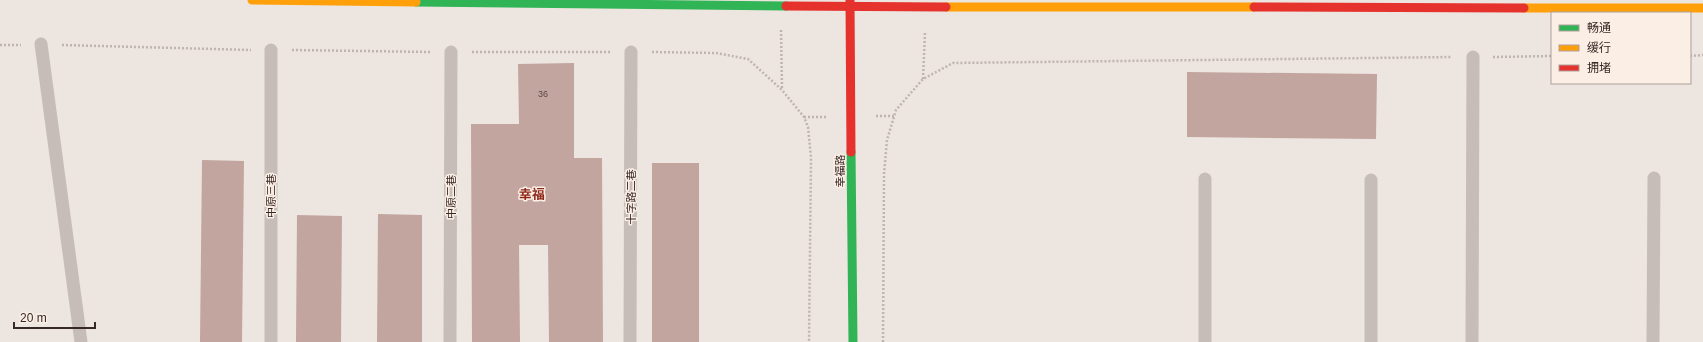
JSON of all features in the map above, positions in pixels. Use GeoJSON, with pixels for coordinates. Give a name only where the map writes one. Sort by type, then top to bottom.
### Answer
{"type":"FeatureCollection","features":[{"type":"Feature","properties":{"kind":"main road"},"geometry":{"type":"LineString","coordinates":[[252,0],[781,5],[850,3],[925,7],[1703,8]]}},
{"type":"Feature","properties":{"kind":"main road","name":"幸福路"},"geometry":{"type":"LineString","coordinates":[[850,3],[853,342]]}},
{"type":"Feature","properties":{"kind":"lane"},"geometry":{"type":"LineString","coordinates":[[41,44],[81,342]]}},
{"type":"Feature","properties":{"kind":"lane","name":"中原三巷"},"geometry":{"type":"LineString","coordinates":[[271,50],[271,342]]}},
{"type":"Feature","properties":{"kind":"lane","name":"中原二巷"},"geometry":{"type":"LineString","coordinates":[[450,342],[451,52]]}},
{"type":"Feature","properties":{"kind":"lane","name":"十字路二巷"},"geometry":{"type":"LineString","coordinates":[[630,342],[631,52]]}},
{"type":"Feature","properties":{"kind":"lane"},"geometry":{"type":"LineString","coordinates":[[1472,342],[1473,57]]}},
{"type":"Feature","properties":{"kind":"lane"},"geometry":{"type":"LineString","coordinates":[[1654,178],[1654,342]]}},
{"type":"Feature","properties":{"kind":"lane"},"geometry":{"type":"LineString","coordinates":[[1205,179],[1205,342]]}},
{"type":"Feature","properties":{"kind":"lane"},"geometry":{"type":"LineString","coordinates":[[1371,180],[1371,342]]}},
{"type":"Feature","properties":{"kind":"path"},"geometry":{"type":"LineString","coordinates":[[781,5],[782,90]]}},
{"type":"Feature","properties":{"kind":"path"},"geometry":{"type":"LineString","coordinates":[[923,79],[925,7]]}},
{"type":"Feature","properties":{"kind":"path"},"geometry":{"type":"LineString","coordinates":[[0,45],[41,44],[271,50],[716,53],[748,59],[782,90],[804,117],[808,128],[811,158],[809,342]]}},
{"type":"Feature","properties":{"kind":"path"},"geometry":{"type":"LineString","coordinates":[[883,342],[884,174],[887,140],[896,110],[923,79],[953,63],[1551,56]]}},
{"type":"Feature","properties":{"kind":"path"},"geometry":{"type":"LineString","coordinates":[[1691,56],[1703,56]]}},
{"type":"Feature","properties":{"kind":"building"},"geometry":{"type":"Polygon","coordinates":[[[574,63],[574,158],[602,158],[603,342],[549,342],[548,245],[519,245],[520,342],[472,342],[471,124],[519,124],[518,64],[574,63]]]}},
{"type":"Feature","properties":{"kind":"building"},"geometry":{"type":"Polygon","coordinates":[[[1187,72],[1377,74],[1376,139],[1187,137],[1187,72]]]}},
{"type":"Feature","properties":{"kind":"building"},"geometry":{"type":"Polygon","coordinates":[[[202,160],[244,161],[242,342],[200,342],[202,160]]]}},
{"type":"Feature","properties":{"kind":"building"},"geometry":{"type":"Polygon","coordinates":[[[652,163],[699,163],[699,342],[652,342],[652,163]]]}},
{"type":"Feature","properties":{"kind":"building"},"geometry":{"type":"Polygon","coordinates":[[[378,214],[422,215],[422,342],[377,342],[378,214]]]}},
{"type":"Feature","properties":{"kind":"building"},"geometry":{"type":"Polygon","coordinates":[[[297,215],[342,216],[341,342],[296,342],[297,215]]]}},
{"type":"Feature","properties":{"kind":"traffic: fast"},"geometry":{"type":"LineString","coordinates":[[416,2],[786,6]]}},
{"type":"Feature","properties":{"kind":"traffic: fast"},"geometry":{"type":"LineString","coordinates":[[851,152],[853,342]]}},
{"type":"Feature","properties":{"kind":"traffic: slow"},"geometry":{"type":"LineString","coordinates":[[252,0],[416,2]]}},
{"type":"Feature","properties":{"kind":"traffic: slow"},"geometry":{"type":"LineString","coordinates":[[946,7],[1254,7]]}},
{"type":"Feature","properties":{"kind":"traffic: slow"},"geometry":{"type":"LineString","coordinates":[[1524,8],[1703,8]]}},
{"type":"Feature","properties":{"kind":"traffic: jam"},"geometry":{"type":"LineString","coordinates":[[850,0],[851,152]]}},
{"type":"Feature","properties":{"kind":"traffic: jam"},"geometry":{"type":"LineString","coordinates":[[786,6],[946,7]]}},
{"type":"Feature","properties":{"kind":"traffic: jam"},"geometry":{"type":"LineString","coordinates":[[1254,7],[1524,8]]}},
{"type":"Feature","properties":{"kind":"district","name":"幸福"},"geometry":{"type":"Point","coordinates":[532,194]}}]}
